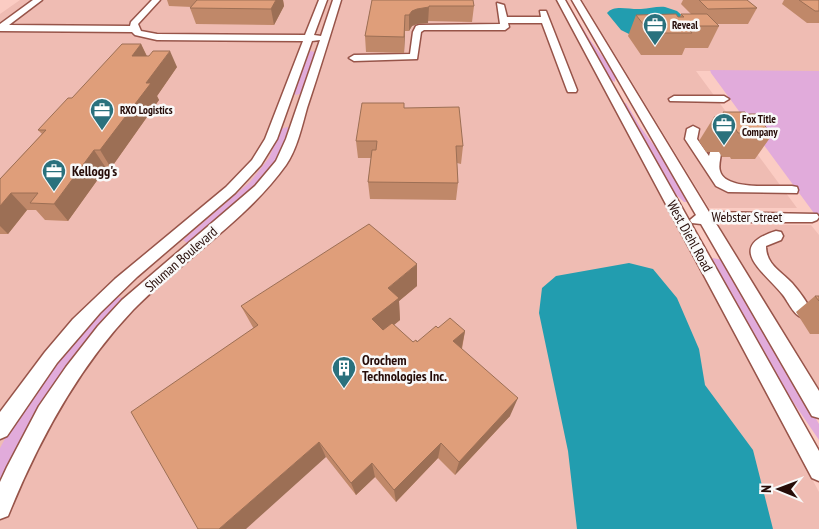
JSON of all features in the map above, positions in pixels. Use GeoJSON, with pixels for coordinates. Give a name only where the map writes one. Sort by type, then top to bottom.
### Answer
{"type":"FeatureCollection","features":[{"type":"Feature","properties":{"kind":"street"},"geometry":{"type":"LineString","coordinates":[[0,28],[38,0]]}},
{"type":"Feature","properties":{"kind":"street"},"geometry":{"type":"LineString","coordinates":[[134,29],[134,24],[156,0]]}},
{"type":"Feature","properties":{"kind":"street","name":"Shuman Boulevard"},"geometry":{"type":"LineString","coordinates":[[0,429],[38,373],[80,322],[110,292],[242,181],[261,159],[271,139],[322,0]]}},
{"type":"Feature","properties":{"kind":"street","name":"Shuman Boulevard"},"geometry":{"type":"LineString","coordinates":[[0,508],[14,474],[46,413],[72,373],[104,331],[128,305],[260,189],[282,162],[292,139],[337,0]]}},
{"type":"Feature","properties":{"kind":"street","name":"West Diehl Road"},"geometry":{"type":"LineString","coordinates":[[561,0],[819,471]]}},
{"type":"Feature","properties":{"kind":"street","name":"West Diehl Road"},"geometry":{"type":"LineString","coordinates":[[576,0],[819,408]]}},
{"type":"Feature","properties":{"kind":"street"},"geometry":{"type":"LineString","coordinates":[[354,58],[414,57],[418,28],[504,27],[500,5]]}},
{"type":"Feature","properties":{"kind":"street"},"geometry":{"type":"LineString","coordinates":[[503,20],[544,17],[572,90]]}},
{"type":"Feature","properties":{"kind":"street"},"geometry":{"type":"LineString","coordinates":[[0,28],[134,29],[145,36],[156,37],[308,39],[325,36]]}},
{"type":"Feature","properties":{"kind":"street"},"geometry":{"type":"LineString","coordinates":[[611,91],[630,91]]}},
{"type":"Feature","properties":{"kind":"street"},"geometry":{"type":"LineString","coordinates":[[674,99],[724,99]]}},
{"type":"Feature","properties":{"kind":"street"},"geometry":{"type":"LineString","coordinates":[[701,135],[691,139],[713,174],[721,183],[733,189],[792,190]]}},
{"type":"Feature","properties":{"kind":"street"},"geometry":{"type":"LineString","coordinates":[[713,152],[713,174]]}},
{"type":"Feature","properties":{"kind":"street","name":"Webster Street"},"geometry":{"type":"LineString","coordinates":[[684,224],[705,217],[812,218]]}},
{"type":"Feature","properties":{"kind":"street"},"geometry":{"type":"LineString","coordinates":[[762,217],[780,241],[764,240],[759,244],[758,252],[761,262],[786,287],[804,312]]}},
{"type":"Feature","properties":{"kind":"shaded area"},"geometry":{"type":"Polygon","coordinates":[[[20,0],[556,0],[819,492],[819,529],[0,529],[0,14],[20,0]]]}},
{"type":"Feature","properties":{"kind":"shaded area"},"geometry":{"type":"Polygon","coordinates":[[[566,0],[590,40],[612,69],[615,82],[609,79],[566,0]]]}},
{"type":"Feature","properties":{"kind":"shaded area"},"geometry":{"type":"Polygon","coordinates":[[[582,0],[819,0],[819,71],[696,71],[797,208],[709,208],[582,0]]]}},
{"type":"Feature","properties":{"kind":"shaded area"},"geometry":{"type":"Polygon","coordinates":[[[310,51],[315,52],[302,93],[296,95],[294,93],[310,51]]]}},
{"type":"Feature","properties":{"kind":"shaded area"},"geometry":{"type":"Polygon","coordinates":[[[710,70],[819,71],[819,220],[711,73],[710,70]]]}},
{"type":"Feature","properties":{"kind":"shaded area"},"geometry":{"type":"Polygon","coordinates":[[[623,103],[626,103],[661,155],[687,202],[684,202],[672,191],[623,103]]]}},
{"type":"Feature","properties":{"kind":"shaded area"},"geometry":{"type":"Polygon","coordinates":[[[289,128],[280,156],[272,169],[256,186],[192,241],[187,243],[183,240],[250,182],[269,158],[281,129],[289,128]]]}},
{"type":"Feature","properties":{"kind":"shaded area"},"geometry":{"type":"Polygon","coordinates":[[[717,225],[811,225],[819,235],[819,390],[717,225]]]}},
{"type":"Feature","properties":{"kind":"shaded area"},"geometry":{"type":"Polygon","coordinates":[[[713,258],[723,260],[819,424],[819,440],[776,377],[711,261],[713,258]]]}},
{"type":"Feature","properties":{"kind":"shaded area"},"geometry":{"type":"Polygon","coordinates":[[[115,297],[123,298],[123,301],[55,383],[30,423],[0,484],[0,448],[8,433],[43,380],[115,297]]]}},
{"type":"Feature","properties":{"kind":"water"},"geometry":{"type":"Polygon","coordinates":[[[665,7],[677,11],[687,20],[629,34],[621,30],[607,13],[618,8],[665,7]]]}},
{"type":"Feature","properties":{"kind":"water"},"geometry":{"type":"Polygon","coordinates":[[[629,263],[653,269],[677,298],[699,349],[705,385],[753,450],[773,529],[577,529],[568,451],[539,313],[542,288],[556,276],[629,263]]]}},
{"type":"Feature","properties":{"kind":"building"},"geometry":{"type":"Polygon","coordinates":[[[197,0],[276,0],[271,9],[190,8],[197,0]]]}},
{"type":"Feature","properties":{"kind":"building"},"geometry":{"type":"Polygon","coordinates":[[[372,0],[473,0],[474,6],[429,6],[417,9],[409,15],[405,15],[404,37],[365,36],[372,0]]]}},
{"type":"Feature","properties":{"kind":"building"},"geometry":{"type":"Polygon","coordinates":[[[699,0],[747,0],[757,8],[708,9],[699,0]]]}},
{"type":"Feature","properties":{"kind":"building"},"geometry":{"type":"Polygon","coordinates":[[[799,0],[819,0],[819,11],[815,11],[799,0]]]}},
{"type":"Feature","properties":{"kind":"building"},"geometry":{"type":"Polygon","coordinates":[[[676,14],[678,17],[684,17],[681,14],[707,14],[719,26],[692,26],[689,22],[683,22],[692,33],[650,33],[636,15],[676,14]]]}},
{"type":"Feature","properties":{"kind":"building"},"geometry":{"type":"Polygon","coordinates":[[[122,44],[141,44],[132,56],[149,56],[153,51],[170,51],[146,83],[151,83],[100,150],[94,150],[54,204],[30,203],[38,193],[11,193],[0,206],[0,179],[46,130],[38,130],[68,98],[72,98],[122,44]]]}},
{"type":"Feature","properties":{"kind":"building"},"geometry":{"type":"Polygon","coordinates":[[[362,103],[404,103],[404,108],[459,107],[463,146],[456,146],[458,183],[368,182],[372,150],[376,150],[377,141],[356,141],[362,103]]]}},
{"type":"Feature","properties":{"kind":"building"},"geometry":{"type":"Polygon","coordinates":[[[723,112],[756,114],[772,135],[748,135],[746,133],[738,133],[735,128],[721,128],[714,117],[727,117],[723,112]]]}},
{"type":"Feature","properties":{"kind":"building","name":"Orochem Technologies Inc."},"geometry":{"type":"Polygon","coordinates":[[[369,224],[417,264],[388,288],[399,298],[372,319],[383,330],[392,323],[413,342],[416,340],[417,342],[436,326],[438,328],[450,318],[465,331],[453,341],[518,398],[459,462],[441,443],[394,490],[372,463],[351,483],[319,442],[219,529],[198,529],[131,412],[258,325],[241,306],[369,224]]]}},
{"type":"Feature","properties":{"kind":"place","name":"Reveal"},"geometry":{"type":"Point","coordinates":[655,46]}},
{"type":"Feature","properties":{"kind":"place","name":"RXO Logistics"},"geometry":{"type":"Point","coordinates":[102,131]}},
{"type":"Feature","properties":{"kind":"place","name":"Fox Title Company"},"geometry":{"type":"Point","coordinates":[724,146]}},
{"type":"Feature","properties":{"kind":"place","name":"Kellogg's"},"geometry":{"type":"Point","coordinates":[54,192]}},
{"type":"Feature","properties":{"kind":"place","name":"Orochem Technologies Inc."},"geometry":{"type":"Point","coordinates":[344,389]}}]}
